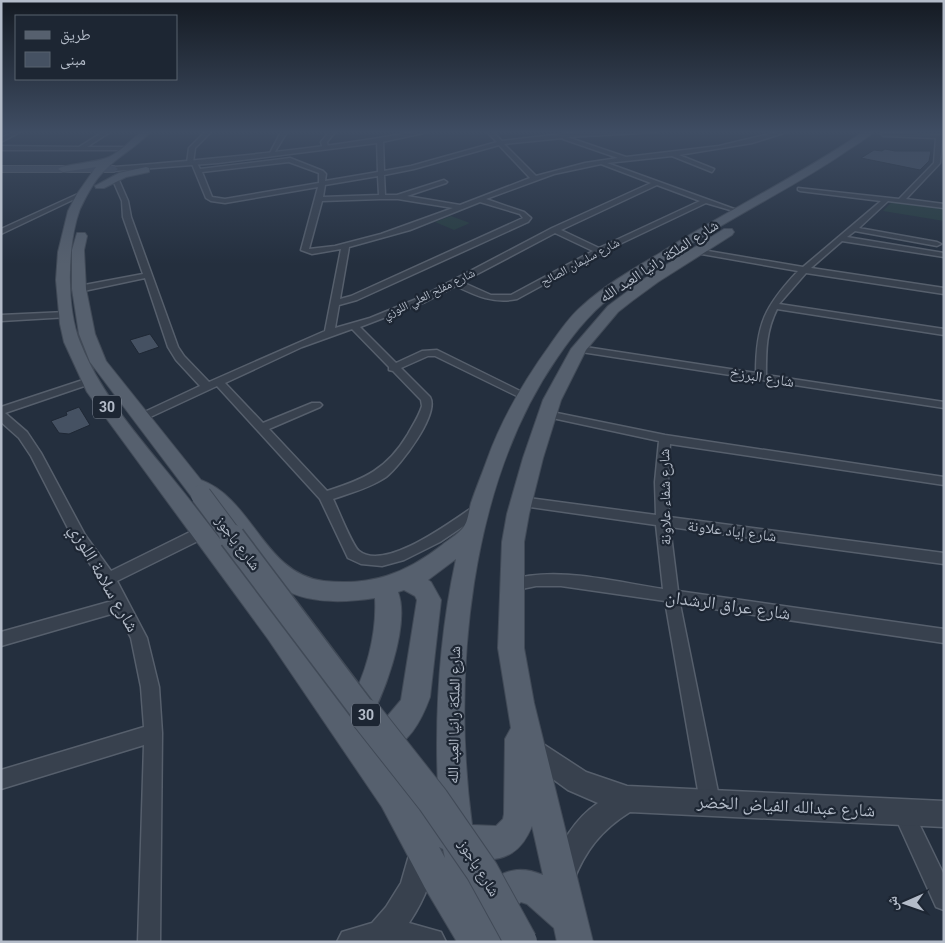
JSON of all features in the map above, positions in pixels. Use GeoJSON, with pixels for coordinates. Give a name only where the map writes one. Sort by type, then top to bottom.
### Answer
{"type":"FeatureCollection","features":[{"type":"Feature","properties":{"kind":"main road"},"geometry":{"type":"LineString","coordinates":[[68,176],[79,178],[91,191]]}},
{"type":"Feature","properties":{"kind":"main road","name":"شارع ياجوز"},"geometry":{"type":"LineString","coordinates":[[91,191],[96,176]]}},
{"type":"Feature","properties":{"kind":"main road","name":"شارع ياجوز"},"geometry":{"type":"LineString","coordinates":[[106,176],[74,211],[64,252],[63,280],[66,315],[72,342],[89,380],[96,392],[277,631],[392,796],[422,849],[480,936]]}},
{"type":"Feature","properties":{"kind":"main road","name":"شارع الملكة رانيا العبد الله"},"geometry":{"type":"LineString","coordinates":[[571,930],[561,877],[520,703],[511,648],[513,542],[521,502],[547,414],[561,381],[580,349],[613,309],[653,279],[696,251],[735,220],[801,176]]}},
{"type":"Feature","properties":{"kind":"main road"},"geometry":{"type":"LineString","coordinates":[[781,200],[820,176]]}},
{"type":"Feature","properties":{"kind":"main road","name":"شارع الملكة رانيا العبد الله"},"geometry":{"type":"LineString","coordinates":[[480,936],[457,838],[453,794],[451,692],[458,608],[464,568],[476,521],[511,424],[542,367],[574,322],[593,304],[624,281],[735,220]]}},
{"type":"Feature","properties":{"kind":"main road","name":"شارع ياجوز"},"geometry":{"type":"LineString","coordinates":[[83,226],[78,250],[80,289],[87,334],[98,362],[198,490],[353,698],[433,800],[486,877],[521,942]]}},
{"type":"Feature","properties":{"kind":"main road"},"geometry":{"type":"LineString","coordinates":[[198,490],[204,488],[214,497],[261,554],[283,576],[295,584],[312,589],[330,591],[395,583],[423,589],[429,600],[416,697],[412,710],[403,724],[354,741]]}},
{"type":"Feature","properties":{"kind":"main road"},"geometry":{"type":"LineString","coordinates":[[354,741],[374,677],[389,599],[395,583],[440,559],[476,521]]}},
{"type":"Feature","properties":{"kind":"main road"},"geometry":{"type":"LineString","coordinates":[[392,796],[409,805],[427,820],[457,838],[494,844],[509,837],[518,826],[520,814],[520,703]]}},
{"type":"Feature","properties":{"kind":"main road"},"geometry":{"type":"LineString","coordinates":[[480,936],[500,895],[508,889],[517,886],[528,886],[537,889],[571,930]]}},
{"type":"Feature","properties":{"kind":"street"},"geometry":{"type":"LineString","coordinates":[[116,176],[125,201],[127,217],[173,347],[180,358],[214,385],[262,428],[325,497],[353,554],[360,560],[368,562],[380,561],[420,548],[476,521]]}},
{"type":"Feature","properties":{"kind":"street"},"geometry":{"type":"LineString","coordinates":[[199,176],[209,198],[216,201],[367,176]]}},
{"type":"Feature","properties":{"kind":"street"},"geometry":{"type":"LineString","coordinates":[[322,176],[305,250],[312,252],[345,246],[408,230],[544,176]]}},
{"type":"Feature","properties":{"kind":"street"},"geometry":{"type":"LineString","coordinates":[[379,176],[379,198]]}},
{"type":"Feature","properties":{"kind":"street"},"geometry":{"type":"LineString","coordinates":[[637,176],[704,201],[735,220]]}},
{"type":"Feature","properties":{"kind":"street"},"geometry":{"type":"LineString","coordinates":[[901,201],[925,176]]}},
{"type":"Feature","properties":{"kind":"street"},"geometry":{"type":"LineString","coordinates":[[398,197],[444,182]]}},
{"type":"Feature","properties":{"kind":"street","name":"شارع مفلح العلي اللوزي"},"geometry":{"type":"LineString","coordinates":[[142,418],[329,334],[387,315],[555,230],[656,183]]}},
{"type":"Feature","properties":{"kind":"street"},"geometry":{"type":"LineString","coordinates":[[800,189],[944,206]]}},
{"type":"Feature","properties":{"kind":"street"},"geometry":{"type":"LineString","coordinates":[[1,232],[91,191]]}},
{"type":"Feature","properties":{"kind":"street"},"geometry":{"type":"LineString","coordinates":[[318,198],[398,197],[463,208]]}},
{"type":"Feature","properties":{"kind":"street"},"geometry":{"type":"LineString","coordinates":[[761,377],[760,346],[765,325],[774,306],[789,286],[805,270],[887,199]]}},
{"type":"Feature","properties":{"kind":"street"},"geometry":{"type":"LineString","coordinates":[[335,304],[362,294],[526,219],[526,216],[522,213],[480,200]]}},
{"type":"Feature","properties":{"kind":"street","name":"شارع سليمان الصالح"},"geometry":{"type":"LineString","coordinates":[[455,282],[485,297],[507,299],[539,285],[600,250],[704,201]]}},
{"type":"Feature","properties":{"kind":"street"},"geometry":{"type":"LineString","coordinates":[[14,225],[54,211],[74,211]]}},
{"type":"Feature","properties":{"kind":"street"},"geometry":{"type":"LineString","coordinates":[[842,239],[944,254],[940,242],[854,229]]}},
{"type":"Feature","properties":{"kind":"street"},"geometry":{"type":"LineString","coordinates":[[555,230],[600,250]]}},
{"type":"Feature","properties":{"kind":"street"},"geometry":{"type":"LineString","coordinates":[[329,334],[345,246]]}},
{"type":"Feature","properties":{"kind":"street"},"geometry":{"type":"LineString","coordinates":[[696,251],[944,291]]}},
{"type":"Feature","properties":{"kind":"street"},"geometry":{"type":"LineString","coordinates":[[80,289],[149,275]]}},
{"type":"Feature","properties":{"kind":"street"},"geometry":{"type":"LineString","coordinates":[[774,306],[944,332]]}},
{"type":"Feature","properties":{"kind":"street"},"geometry":{"type":"LineString","coordinates":[[1,318],[66,315]]}},
{"type":"Feature","properties":{"kind":"street"},"geometry":{"type":"LineString","coordinates":[[325,497],[361,485],[385,473],[406,449],[425,414],[427,402],[354,326]]}},
{"type":"Feature","properties":{"kind":"street","name":"شارع البرزخ"},"geometry":{"type":"LineString","coordinates":[[580,349],[944,405]]}},
{"type":"Feature","properties":{"kind":"street"},"geometry":{"type":"LineString","coordinates":[[393,368],[426,353],[437,353],[525,396]]}},
{"type":"Feature","properties":{"kind":"street"},"geometry":{"type":"LineString","coordinates":[[1,411],[89,380]]}},
{"type":"Feature","properties":{"kind":"street"},"geometry":{"type":"LineString","coordinates":[[262,428],[316,405]]}},
{"type":"Feature","properties":{"kind":"street"},"geometry":{"type":"LineString","coordinates":[[547,414],[665,439]]}},
{"type":"Feature","properties":{"kind":"street","name":"شارع سلامة اللوزي"},"geometry":{"type":"LineString","coordinates":[[1,416],[23,436],[37,456],[80,538],[108,579],[139,638],[150,687],[153,733],[149,942]]}},
{"type":"Feature","properties":{"kind":"street","name":"شارع شفاء علاونة"},"geometry":{"type":"LineString","coordinates":[[710,802],[671,597],[663,522],[662,458],[665,439],[944,481]]}},
{"type":"Feature","properties":{"kind":"street","name":"شارع إياد علاونة"},"geometry":{"type":"LineString","coordinates":[[521,502],[944,559]]}},
{"type":"Feature","properties":{"kind":"street"},"geometry":{"type":"LineString","coordinates":[[108,579],[203,532]]}},
{"type":"Feature","properties":{"kind":"street","name":"شارع عراق الرشدان"},"geometry":{"type":"LineString","coordinates":[[512,585],[536,580],[555,580],[944,636]]}},
{"type":"Feature","properties":{"kind":"street"},"geometry":{"type":"LineString","coordinates":[[1,639],[122,605]]}},
{"type":"Feature","properties":{"kind":"street"},"geometry":{"type":"LineString","coordinates":[[1,780],[153,733]]}},
{"type":"Feature","properties":{"kind":"street","name":"شارع عبدالله الفياض الخضر"},"geometry":{"type":"LineString","coordinates":[[530,749],[578,781],[594,789],[628,799],[944,814]]}},
{"type":"Feature","properties":{"kind":"street"},"geometry":{"type":"LineString","coordinates":[[561,877],[569,856],[588,827],[607,811],[628,799]]}},
{"type":"Feature","properties":{"kind":"street"},"geometry":{"type":"LineString","coordinates":[[903,812],[944,899]]}},
{"type":"Feature","properties":{"kind":"street"},"geometry":{"type":"LineString","coordinates":[[381,935],[402,910],[410,895],[417,880],[422,849]]}},
{"type":"Feature","properties":{"kind":"street"},"geometry":{"type":"LineString","coordinates":[[352,942],[381,935],[405,936],[431,942]]}},
{"type":"Feature","properties":{"kind":"green space"},"geometry":{"type":"Polygon","coordinates":[[[893,201],[944,208],[944,221],[883,211],[893,201]]]}},
{"type":"Feature","properties":{"kind":"green space"},"geometry":{"type":"Polygon","coordinates":[[[451,216],[470,223],[454,230],[435,222],[451,216]]]}},
{"type":"Feature","properties":{"kind":"building"},"geometry":{"type":"Polygon","coordinates":[[[150,334],[159,347],[139,354],[130,340],[150,334]]]}},
{"type":"Feature","properties":{"kind":"building"},"geometry":{"type":"Polygon","coordinates":[[[79,407],[90,425],[69,434],[59,433],[51,421],[67,415],[66,412],[79,407]]]}}]}
